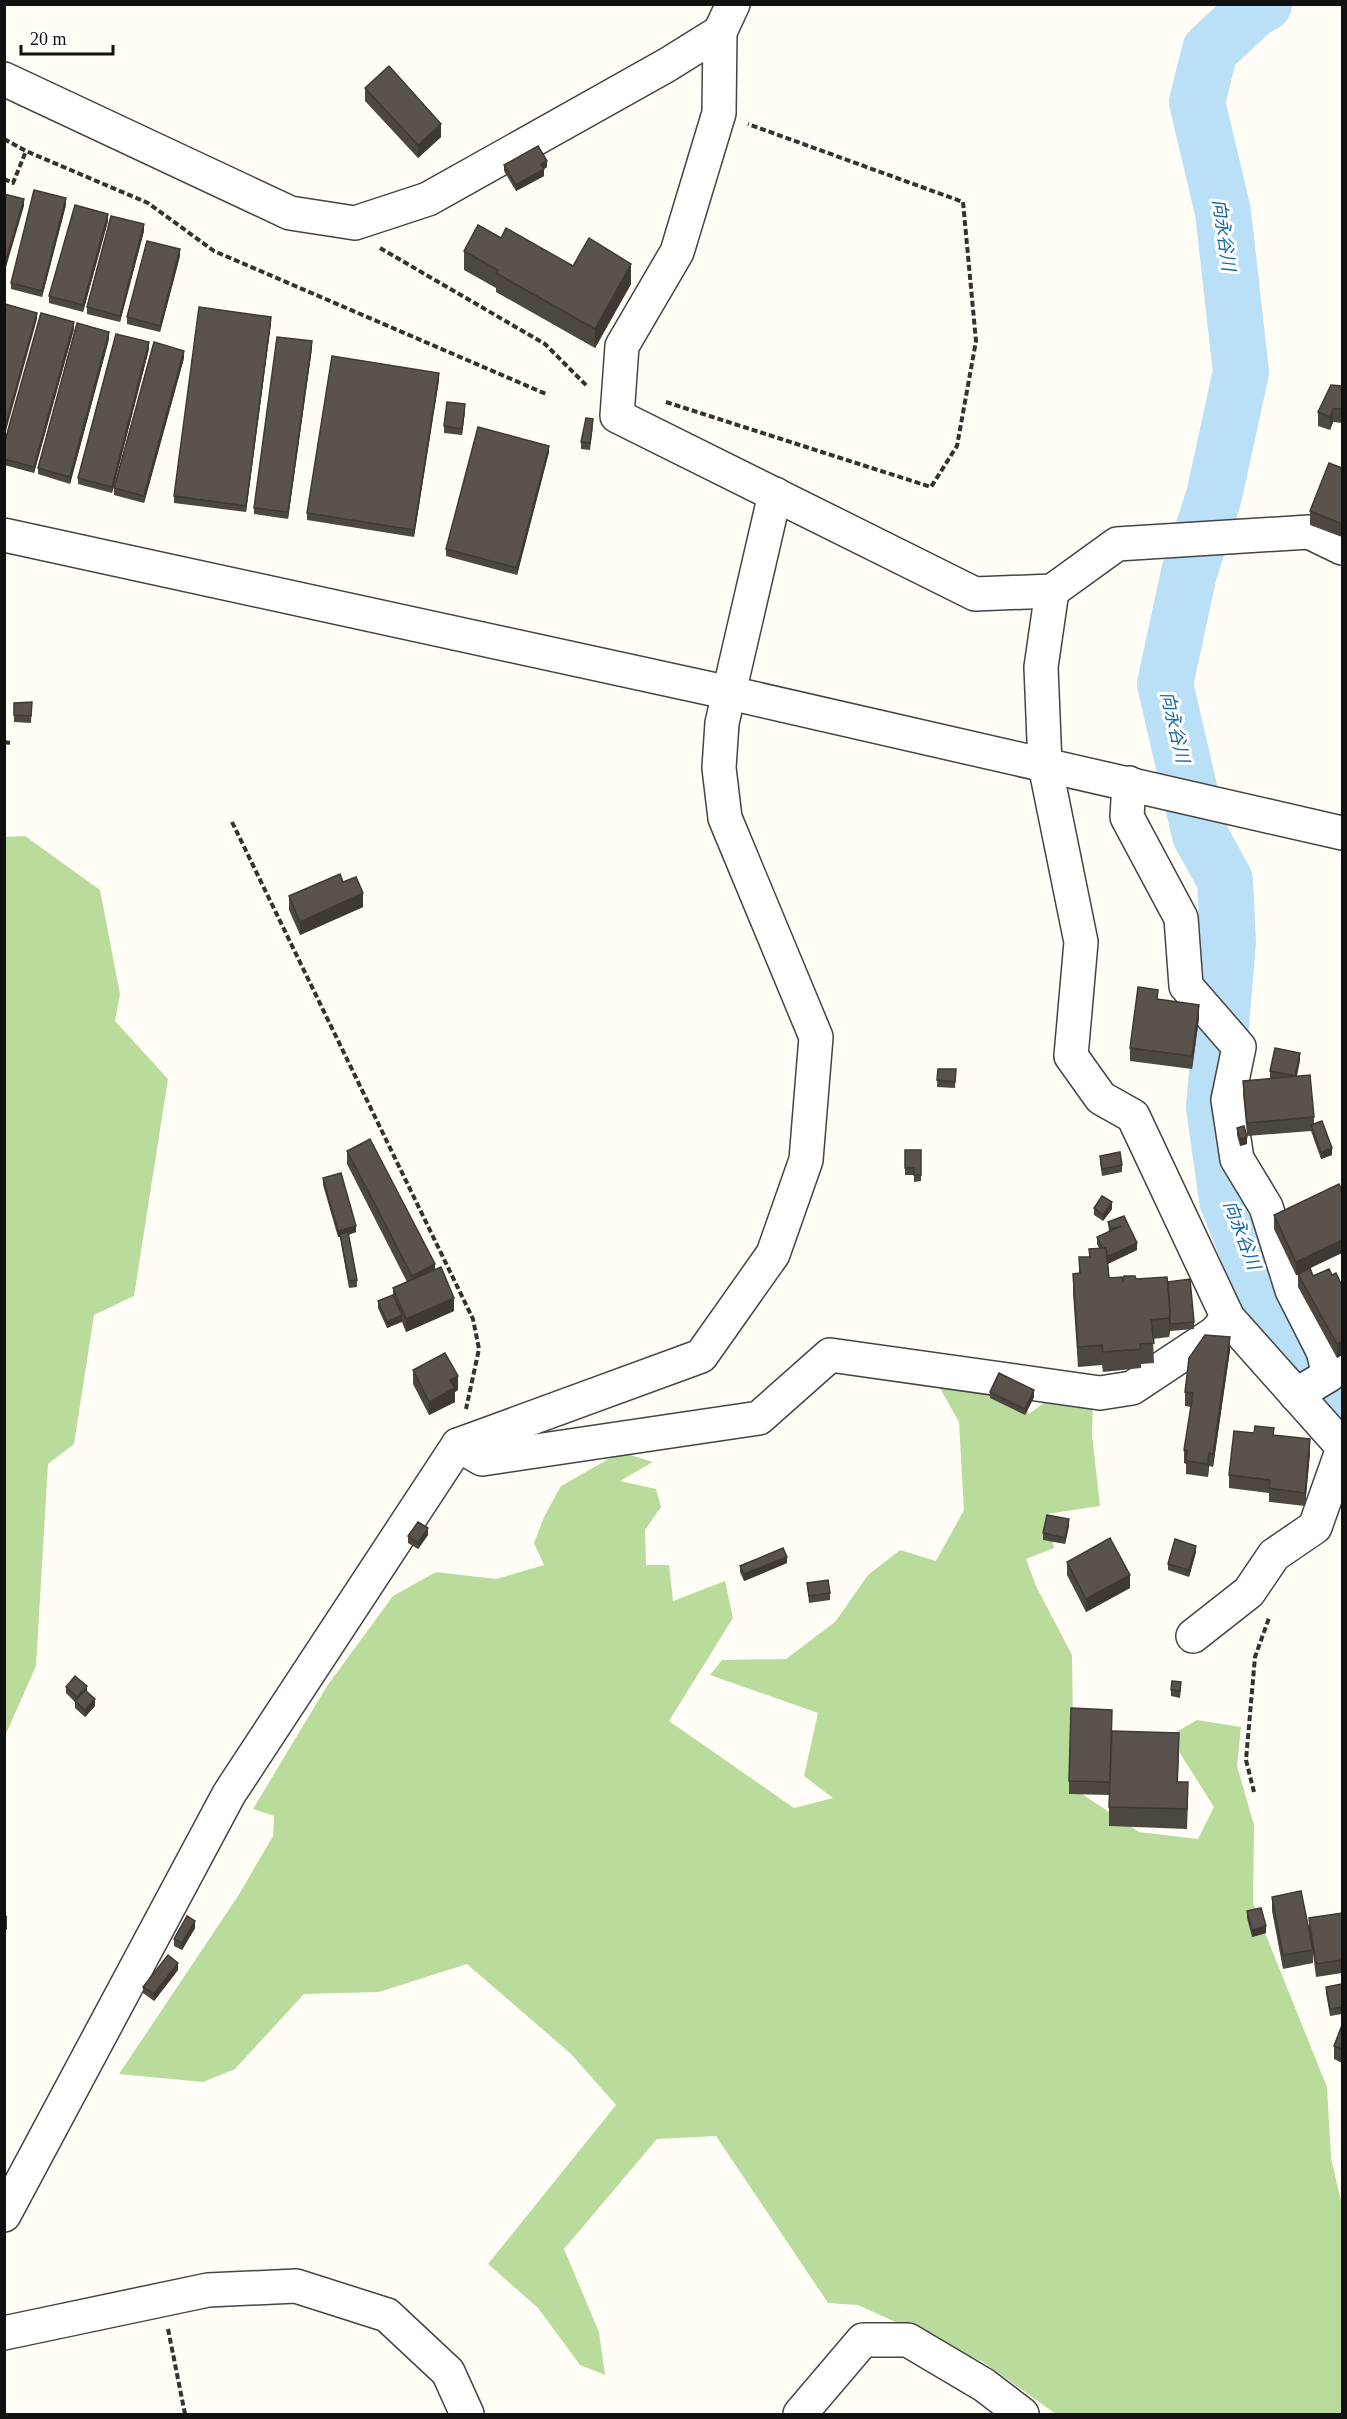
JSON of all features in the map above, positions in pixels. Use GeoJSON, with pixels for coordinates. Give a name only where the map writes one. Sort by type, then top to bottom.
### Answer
{"type":"FeatureCollection","features":[{"type":"Feature","properties":{"kind":"street"},"geometry":{"type":"LineString","coordinates":[[726,18],[719,113],[677,252],[622,346],[618,401],[775,494],[975,594],[1052,591],[1117,544],[1309,532],[1342,548]]}},
{"type":"Feature","properties":{"kind":"street"},"geometry":{"type":"LineString","coordinates":[[4,79],[290,213],[355,223],[428,199],[667,65],[726,18]]}},
{"type":"Feature","properties":{"kind":"street"},"geometry":{"type":"LineString","coordinates":[[4,2215],[229,1794],[458,1445],[700,1356],[774,1254],[806,1160],[816,1037],[725,818],[719,768],[722,723],[775,494]]}},
{"type":"Feature","properties":{"kind":"street"},"geometry":{"type":"LineString","coordinates":[[4,535],[730,693],[1342,834]]}},
{"type":"Feature","properties":{"kind":"street"},"geometry":{"type":"LineString","coordinates":[[1052,591],[1041,667],[1045,765],[1081,942],[1071,1056],[1101,1098],[1133,1116],[1228,1318],[1342,1446]]}},
{"type":"Feature","properties":{"kind":"street"},"geometry":{"type":"LineString","coordinates":[[1135,785],[1126,817],[1181,918],[1186,986],[1239,1047],[1228,1100],[1237,1159],[1266,1207],[1292,1290],[1323,1351],[1329,1375],[1296,1395]]}},
{"type":"Feature","properties":{"kind":"street"},"geometry":{"type":"LineString","coordinates":[[458,1445],[482,1459],[759,1418],[830,1355],[1100,1393],[1132,1388],[1215,1333],[1228,1318]]}},
{"type":"Feature","properties":{"kind":"street"},"geometry":{"type":"LineString","coordinates":[[1193,1636],[1250,1592],[1274,1555],[1315,1527],[1342,1451]]}},
{"type":"Feature","properties":{"kind":"street"},"geometry":{"type":"LineString","coordinates":[[4,2333],[208,2290],[296,2286],[387,2315],[448,2372],[466,2415]]}},
{"type":"Feature","properties":{"kind":"street"},"geometry":{"type":"LineString","coordinates":[[800,2415],[863,2340],[908,2340],[984,2385],[1022,2415]]}},
{"type":"Feature","properties":{"kind":"path"},"geometry":{"type":"LineString","coordinates":[[355,223],[371,243],[545,344],[618,401],[931,487],[957,446],[976,340],[963,202],[719,113]]}},
{"type":"Feature","properties":{"kind":"path"},"geometry":{"type":"LineString","coordinates":[[4,139],[26,151],[148,203],[214,251],[546,394]]}},
{"type":"Feature","properties":{"kind":"path"},"geometry":{"type":"LineString","coordinates":[[4,179],[13,183],[26,151]]}},
{"type":"Feature","properties":{"kind":"path"},"geometry":{"type":"LineString","coordinates":[[232,822],[473,1319],[479,1349],[458,1445]]}},
{"type":"Feature","properties":{"kind":"path"},"geometry":{"type":"LineString","coordinates":[[1254,1792],[1246,1760],[1255,1657],[1270,1616]]}},
{"type":"Feature","properties":{"kind":"path"},"geometry":{"type":"LineString","coordinates":[[163,2299],[185,2415]]}},
{"type":"Feature","properties":{"kind":"green space"},"geometry":{"type":"Polygon","coordinates":[[[25,836],[100,890],[120,994],[115,1021],[168,1079],[134,1296],[94,1315],[74,1444],[48,1464],[36,1666],[5,1736],[4,837],[25,836]]]}},
{"type":"Feature","properties":{"kind":"green space"},"geometry":{"type":"Polygon","coordinates":[[[932,1374],[1013,1383],[1029,1414],[1054,1395],[1093,1400],[1092,1435],[1100,1506],[1047,1514],[1054,1548],[1026,1559],[1036,1586],[1072,1655],[1073,1728],[1079,1792],[1139,1832],[1198,1839],[1214,1807],[1169,1736],[1197,1720],[1241,1727],[1237,1766],[1254,1825],[1253,1903],[1327,2087],[1331,2158],[1342,2205],[1342,2414],[1056,2414],[983,2362],[858,2305],[828,2303],[716,2136],[657,2139],[564,2249],[599,2332],[605,2375],[580,2365],[538,2308],[488,2264],[616,2105],[571,2054],[467,1964],[379,1992],[304,1994],[235,2069],[203,2082],[119,2074],[238,1896],[273,1836],[274,1816],[253,1809],[327,1686],[393,1596],[436,1572],[496,1579],[544,1565],[534,1543],[544,1517],[561,1486],[621,1452],[653,1462],[620,1481],[656,1489],[661,1507],[645,1530],[646,1565],[669,1565],[673,1601],[725,1581],[733,1618],[669,1721],[794,1808],[833,1798],[804,1776],[818,1713],[710,1675],[722,1660],[786,1659],[835,1622],[868,1575],[900,1550],[936,1561],[964,1510],[959,1422],[932,1374]]]}},
{"type":"Feature","properties":{"kind":"building"},"geometry":{"type":"Polygon","coordinates":[[[389,66],[441,124],[418,145],[365,88],[389,66]]]}},
{"type":"Feature","properties":{"kind":"building"},"geometry":{"type":"Polygon","coordinates":[[[538,146],[547,161],[541,164],[544,169],[516,185],[504,165],[538,146]]]}},
{"type":"Feature","properties":{"kind":"building"},"geometry":{"type":"Polygon","coordinates":[[[34,190],[66,198],[42,291],[11,283],[34,190]]]}},
{"type":"Feature","properties":{"kind":"building"},"geometry":{"type":"Polygon","coordinates":[[[4,194],[24,199],[4,267],[4,194]]]}},
{"type":"Feature","properties":{"kind":"building"},"geometry":{"type":"Polygon","coordinates":[[[75,205],[108,214],[83,305],[49,296],[75,205]]]}},
{"type":"Feature","properties":{"kind":"building"},"geometry":{"type":"Polygon","coordinates":[[[111,216],[144,224],[120,316],[87,307],[111,216]]]}},
{"type":"Feature","properties":{"kind":"building"},"geometry":{"type":"Polygon","coordinates":[[[478,225],[501,238],[506,228],[573,266],[589,238],[631,264],[595,329],[496,273],[498,270],[464,251],[478,225]]]}},
{"type":"Feature","properties":{"kind":"building"},"geometry":{"type":"Polygon","coordinates":[[[147,241],[180,249],[160,326],[127,317],[147,241]]]}},
{"type":"Feature","properties":{"kind":"building"},"geometry":{"type":"Polygon","coordinates":[[[4,304],[37,313],[4,431],[4,304]]]}},
{"type":"Feature","properties":{"kind":"building"},"geometry":{"type":"Polygon","coordinates":[[[199,307],[271,317],[246,506],[174,496],[199,307]]]}},
{"type":"Feature","properties":{"kind":"building"},"geometry":{"type":"Polygon","coordinates":[[[41,313],[74,322],[34,467],[4,459],[4,444],[41,313]]]}},
{"type":"Feature","properties":{"kind":"building"},"geometry":{"type":"Polygon","coordinates":[[[77,323],[109,332],[70,477],[38,468],[77,323]]]}},
{"type":"Feature","properties":{"kind":"building"},"geometry":{"type":"Polygon","coordinates":[[[116,334],[149,342],[112,487],[78,478],[116,334]]]}},
{"type":"Feature","properties":{"kind":"building"},"geometry":{"type":"Polygon","coordinates":[[[277,337],[312,341],[288,512],[254,508],[277,337]]]}},
{"type":"Feature","properties":{"kind":"building"},"geometry":{"type":"Polygon","coordinates":[[[154,342],[184,351],[144,496],[114,488],[154,342]]]}},
{"type":"Feature","properties":{"kind":"building"},"geometry":{"type":"Polygon","coordinates":[[[332,356],[439,373],[414,530],[307,513],[332,356]]]}},
{"type":"Feature","properties":{"kind":"building"},"geometry":{"type":"Polygon","coordinates":[[[1331,385],[1342,386],[1342,409],[1333,409],[1330,417],[1318,412],[1331,385]]]}},
{"type":"Feature","properties":{"kind":"building"},"geometry":{"type":"Polygon","coordinates":[[[447,402],[465,404],[462,429],[444,426],[447,402]]]}},
{"type":"Feature","properties":{"kind":"building"},"geometry":{"type":"Polygon","coordinates":[[[586,418],[593,419],[590,443],[581,442],[586,418]]]}},
{"type":"Feature","properties":{"kind":"building"},"geometry":{"type":"Polygon","coordinates":[[[478,427],[549,446],[517,568],[446,549],[478,427]]]}},
{"type":"Feature","properties":{"kind":"building"},"geometry":{"type":"Polygon","coordinates":[[[1329,463],[1342,468],[1342,524],[1310,511],[1329,463]]]}},
{"type":"Feature","properties":{"kind":"building"},"geometry":{"type":"Polygon","coordinates":[[[32,702],[31,716],[14,715],[14,703],[32,702]]]}},
{"type":"Feature","properties":{"kind":"building"},"geometry":{"type":"Polygon","coordinates":[[[340,874],[343,882],[356,877],[363,893],[300,922],[289,896],[340,874]]]}},
{"type":"Feature","properties":{"kind":"building"},"geometry":{"type":"Polygon","coordinates":[[[1138,987],[1158,990],[1157,999],[1199,1005],[1192,1056],[1130,1048],[1138,987]]]}},
{"type":"Feature","properties":{"kind":"building"},"geometry":{"type":"Polygon","coordinates":[[[1275,1048],[1300,1053],[1295,1076],[1270,1071],[1275,1048]]]}},
{"type":"Feature","properties":{"kind":"building"},"geometry":{"type":"Polygon","coordinates":[[[938,1069],[956,1069],[955,1082],[937,1080],[938,1069]]]}},
{"type":"Feature","properties":{"kind":"building"},"geometry":{"type":"Polygon","coordinates":[[[1310,1075],[1314,1117],[1247,1123],[1243,1081],[1310,1075]]]}},
{"type":"Feature","properties":{"kind":"building"},"geometry":{"type":"Polygon","coordinates":[[[1322,1121],[1332,1148],[1321,1152],[1311,1125],[1322,1121]]]}},
{"type":"Feature","properties":{"kind":"building"},"geometry":{"type":"Polygon","coordinates":[[[1244,1126],[1247,1137],[1240,1139],[1237,1128],[1244,1126]]]}},
{"type":"Feature","properties":{"kind":"building"},"geometry":{"type":"Polygon","coordinates":[[[370,1139],[435,1264],[412,1276],[347,1151],[370,1139]]]}},
{"type":"Feature","properties":{"kind":"building"},"geometry":{"type":"Polygon","coordinates":[[[905,1150],[921,1150],[921,1175],[914,1175],[914,1168],[905,1168],[905,1150]]]}},
{"type":"Feature","properties":{"kind":"building"},"geometry":{"type":"Polygon","coordinates":[[[1120,1152],[1122,1165],[1102,1169],[1100,1156],[1120,1152]]]}},
{"type":"Feature","properties":{"kind":"building"},"geometry":{"type":"Polygon","coordinates":[[[341,1173],[356,1226],[338,1231],[323,1178],[341,1173]]]}},
{"type":"Feature","properties":{"kind":"building"},"geometry":{"type":"Polygon","coordinates":[[[1339,1184],[1342,1191],[1342,1240],[1296,1262],[1274,1215],[1339,1184]]]}},
{"type":"Feature","properties":{"kind":"building"},"geometry":{"type":"Polygon","coordinates":[[[1102,1196],[1112,1202],[1103,1215],[1094,1208],[1102,1196]]]}},
{"type":"Feature","properties":{"kind":"building"},"geometry":{"type":"Polygon","coordinates":[[[1124,1216],[1137,1243],[1107,1257],[1106,1248],[1102,1248],[1097,1237],[1121,1226],[1111,1229],[1108,1222],[1124,1216]]]}},
{"type":"Feature","properties":{"kind":"building"},"geometry":{"type":"Polygon","coordinates":[[[348,1232],[357,1280],[349,1281],[340,1234],[348,1232]]]}},
{"type":"Feature","properties":{"kind":"building"},"geometry":{"type":"Polygon","coordinates":[[[1106,1248],[1109,1278],[1122,1277],[1123,1280],[1124,1276],[1135,1276],[1136,1279],[1167,1277],[1169,1318],[1151,1320],[1154,1343],[1140,1344],[1141,1349],[1103,1352],[1102,1345],[1078,1347],[1073,1274],[1080,1273],[1079,1257],[1090,1257],[1089,1249],[1106,1248]]]}},
{"type":"Feature","properties":{"kind":"building"},"geometry":{"type":"Polygon","coordinates":[[[441,1267],[454,1298],[406,1319],[393,1288],[441,1267]]]}},
{"type":"Feature","properties":{"kind":"building"},"geometry":{"type":"Polygon","coordinates":[[[1310,1268],[1313,1276],[1329,1269],[1332,1275],[1336,1273],[1342,1286],[1342,1341],[1337,1344],[1298,1274],[1310,1268]]]}},
{"type":"Feature","properties":{"kind":"building"},"geometry":{"type":"Polygon","coordinates":[[[1190,1279],[1194,1322],[1170,1324],[1168,1282],[1190,1279]]]}},
{"type":"Feature","properties":{"kind":"building"},"geometry":{"type":"Polygon","coordinates":[[[393,1295],[402,1315],[387,1322],[378,1301],[393,1295]]]}},
{"type":"Feature","properties":{"kind":"building"},"geometry":{"type":"Polygon","coordinates":[[[1205,1335],[1230,1337],[1213,1454],[1209,1453],[1208,1464],[1186,1461],[1187,1450],[1184,1450],[1193,1393],[1185,1392],[1189,1358],[1205,1335]]]}},
{"type":"Feature","properties":{"kind":"building"},"geometry":{"type":"Polygon","coordinates":[[[445,1353],[458,1376],[450,1380],[455,1388],[429,1402],[413,1370],[445,1353]]]}},
{"type":"Feature","properties":{"kind":"building"},"geometry":{"type":"Polygon","coordinates":[[[999,1373],[1034,1390],[1025,1409],[990,1392],[999,1373]]]}},
{"type":"Feature","properties":{"kind":"building"},"geometry":{"type":"Polygon","coordinates":[[[1255,1426],[1274,1428],[1273,1435],[1310,1439],[1305,1493],[1269,1488],[1270,1480],[1229,1475],[1234,1431],[1254,1433],[1255,1426]]]}},
{"type":"Feature","properties":{"kind":"building"},"geometry":{"type":"Polygon","coordinates":[[[1047,1515],[1069,1519],[1065,1538],[1043,1533],[1047,1515]]]}},
{"type":"Feature","properties":{"kind":"building"},"geometry":{"type":"Polygon","coordinates":[[[418,1522],[428,1528],[418,1543],[408,1536],[418,1522]]]}},
{"type":"Feature","properties":{"kind":"building"},"geometry":{"type":"Polygon","coordinates":[[[1110,1538],[1130,1575],[1086,1599],[1067,1562],[1110,1538]]]}},
{"type":"Feature","properties":{"kind":"building"},"geometry":{"type":"Polygon","coordinates":[[[1175,1539],[1196,1546],[1189,1570],[1168,1564],[1175,1539]]]}},
{"type":"Feature","properties":{"kind":"building"},"geometry":{"type":"Polygon","coordinates":[[[783,1548],[787,1557],[744,1574],[740,1566],[783,1548]]]}},
{"type":"Feature","properties":{"kind":"building"},"geometry":{"type":"Polygon","coordinates":[[[828,1580],[830,1593],[809,1596],[807,1583],[828,1580]]]}},
{"type":"Feature","properties":{"kind":"building"},"geometry":{"type":"Polygon","coordinates":[[[75,1676],[87,1686],[77,1697],[66,1687],[75,1676]]]}},
{"type":"Feature","properties":{"kind":"building"},"geometry":{"type":"Polygon","coordinates":[[[1172,1681],[1181,1682],[1180,1691],[1171,1690],[1172,1681]]]}},
{"type":"Feature","properties":{"kind":"building"},"geometry":{"type":"Polygon","coordinates":[[[85,1690],[95,1699],[85,1710],[75,1701],[85,1690]]]}},
{"type":"Feature","properties":{"kind":"building"},"geometry":{"type":"Polygon","coordinates":[[[1071,1708],[1112,1710],[1110,1782],[1069,1781],[1071,1708]]]}},
{"type":"Feature","properties":{"kind":"building"},"geometry":{"type":"Polygon","coordinates":[[[1112,1731],[1179,1733],[1177,1782],[1188,1782],[1187,1809],[1109,1807],[1112,1731]]]}},
{"type":"Feature","properties":{"kind":"building"},"geometry":{"type":"Polygon","coordinates":[[[1301,1891],[1313,1950],[1283,1955],[1272,1897],[1301,1891]]]}},
{"type":"Feature","properties":{"kind":"building"},"geometry":{"type":"Polygon","coordinates":[[[1261,1908],[1266,1926],[1252,1930],[1247,1911],[1261,1908]]]}},
{"type":"Feature","properties":{"kind":"building"},"geometry":{"type":"Polygon","coordinates":[[[1342,1913],[1342,1960],[1316,1964],[1309,1918],[1342,1913]]]}},
{"type":"Feature","properties":{"kind":"building"},"geometry":{"type":"Polygon","coordinates":[[[187,1916],[195,1921],[182,1943],[174,1939],[187,1916]]]}},
{"type":"Feature","properties":{"kind":"building"},"geometry":{"type":"Polygon","coordinates":[[[168,1955],[178,1963],[154,1994],[143,1987],[168,1955]]]}},
{"type":"Feature","properties":{"kind":"building"},"geometry":{"type":"Polygon","coordinates":[[[1342,1984],[1342,2007],[1330,2009],[1326,1987],[1342,1984]]]}},
{"type":"Feature","properties":{"kind":"building"},"geometry":{"type":"Polygon","coordinates":[[[1342,2025],[1342,2049],[1334,2046],[1342,2025]]]}},
{"type":"Feature","properties":{"kind":"waterway","name":"向永谷川"},"geometry":{"type":"LineString","coordinates":[[1264,4],[1253,10],[1210,50],[1197,102],[1223,212],[1241,372],[1214,496],[1189,573],[1165,684],[1200,835],[1225,880],[1228,942],[1214,1107],[1227,1200],[1268,1302],[1330,1405],[1342,1413]]}}]}
